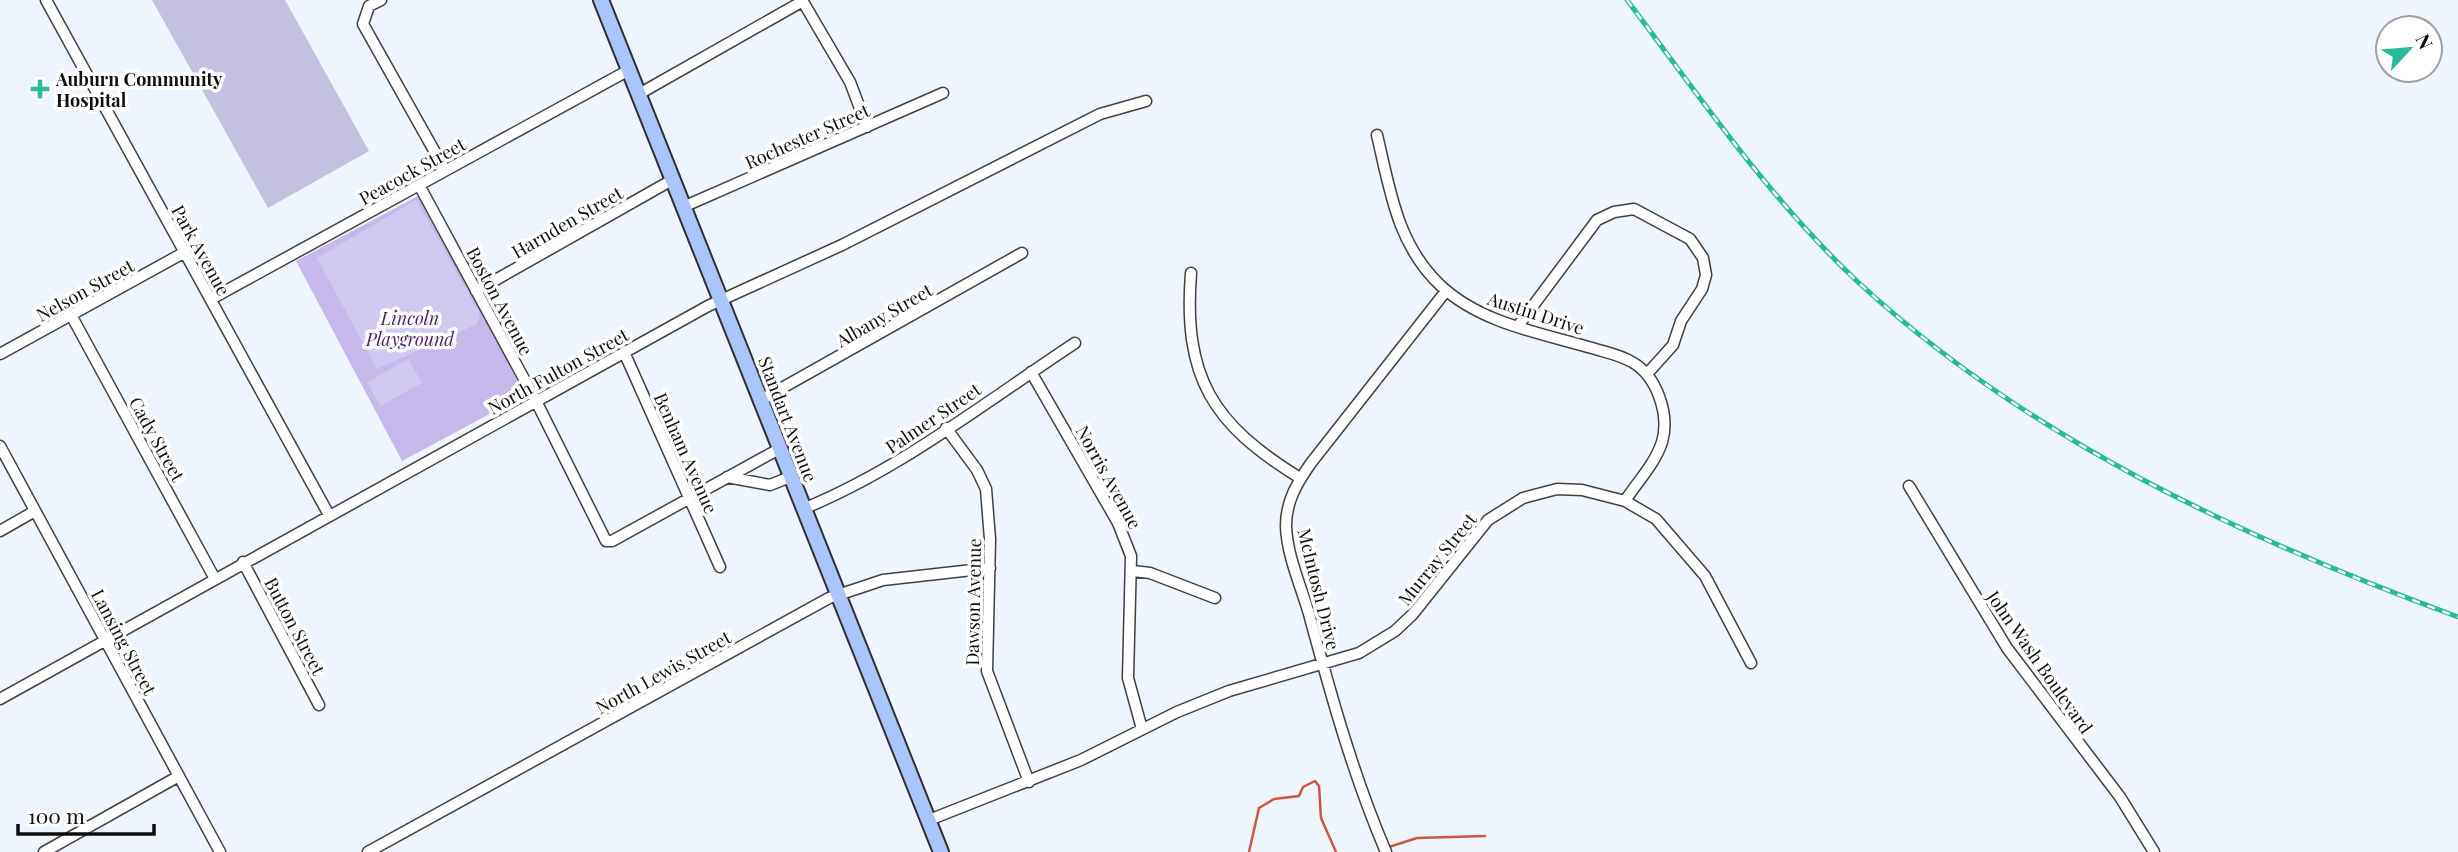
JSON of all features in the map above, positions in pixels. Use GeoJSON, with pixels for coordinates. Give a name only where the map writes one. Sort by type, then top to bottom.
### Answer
{"type":"FeatureCollection","features":[{"type":"Feature","properties":{"kind":"street","name":"Park Avenue"},"geometry":{"type":"LineString","coordinates":[[46,0],[329,514]]}},
{"type":"Feature","properties":{"kind":"street"},"geometry":{"type":"LineString","coordinates":[[382,0],[369,6],[362,19],[445,170]]}},
{"type":"Feature","properties":{"kind":"street","name":"Standart Avenue"},"geometry":{"type":"LineString","coordinates":[[601,0],[759,401],[942,852]]}},
{"type":"Feature","properties":{"kind":"street"},"geometry":{"type":"LineString","coordinates":[[639,94],[803,1],[855,93],[867,127]]}},
{"type":"Feature","properties":{"kind":"street","name":"Peacock Street"},"geometry":{"type":"LineString","coordinates":[[211,299],[629,70]]}},
{"type":"Feature","properties":{"kind":"street","name":"Rochester Street"},"geometry":{"type":"LineString","coordinates":[[683,207],[943,93]]}},
{"type":"Feature","properties":{"kind":"street","name":"North Fulton Street"},"geometry":{"type":"LineString","coordinates":[[0,699],[329,514],[720,300],[854,239],[1100,114],[1130,103],[1146,102]]}},
{"type":"Feature","properties":{"kind":"street","name":"Austin Drive"},"geometry":{"type":"LineString","coordinates":[[1377,135],[1390,198],[1405,239],[1429,274],[1447,291],[1476,310],[1518,326],[1620,357],[1647,374]]}},
{"type":"Feature","properties":{"kind":"street","name":"Harnden Street"},"geometry":{"type":"LineString","coordinates":[[477,291],[672,180]]}},
{"type":"Feature","properties":{"kind":"street","name":"Boston Avenue"},"geometry":{"type":"LineString","coordinates":[[419,185],[536,401],[588,508],[609,542],[689,499]]}},
{"type":"Feature","properties":{"kind":"street"},"geometry":{"type":"LineString","coordinates":[[1518,326],[1595,221],[1614,212],[1634,209],[1694,242],[1703,258],[1706,275],[1702,289],[1681,321],[1673,345],[1647,374],[1661,402],[1664,416],[1662,440],[1625,501]]}},
{"type":"Feature","properties":{"kind":"street","name":"Nelson Street"},"geometry":{"type":"LineString","coordinates":[[0,354],[185,252]]}},
{"type":"Feature","properties":{"kind":"street","name":"Albany Street"},"geometry":{"type":"LineString","coordinates":[[759,401],[1022,253]]}},
{"type":"Feature","properties":{"kind":"street"},"geometry":{"type":"LineString","coordinates":[[1191,273],[1191,341],[1206,389],[1218,410],[1242,438],[1300,478]]}},
{"type":"Feature","properties":{"kind":"street","name":"McIntosh Drive"},"geometry":{"type":"LineString","coordinates":[[1386,852],[1355,774],[1321,665],[1286,526],[1289,502],[1300,478],[1447,291]]}},
{"type":"Feature","properties":{"kind":"street","name":"Cady Street"},"geometry":{"type":"LineString","coordinates":[[71,316],[215,579]]}},
{"type":"Feature","properties":{"kind":"street","name":"Palmer Street"},"geometry":{"type":"LineString","coordinates":[[803,509],[858,485],[1075,343]]}},
{"type":"Feature","properties":{"kind":"street","name":"Benham Avenue"},"geometry":{"type":"LineString","coordinates":[[624,352],[720,567]]}},
{"type":"Feature","properties":{"kind":"street","name":"Norris Avenue"},"geometry":{"type":"LineString","coordinates":[[1031,372],[1118,523],[1131,556],[1133,571],[1128,678],[1142,729]]}},
{"type":"Feature","properties":{"kind":"street","name":"Dawson Avenue"},"geometry":{"type":"LineString","coordinates":[[946,429],[977,470],[986,489],[990,568],[987,671],[1029,782]]}},
{"type":"Feature","properties":{"kind":"street","name":"Lansing Street"},"geometry":{"type":"LineString","coordinates":[[0,446],[220,852]]}},
{"type":"Feature","properties":{"kind":"street"},"geometry":{"type":"LineString","coordinates":[[689,499],[779,449]]}},
{"type":"Feature","properties":{"kind":"street"},"geometry":{"type":"LineString","coordinates":[[727,477],[770,485],[790,477]]}},
{"type":"Feature","properties":{"kind":"street","name":"John Wash Boulevard"},"geometry":{"type":"LineString","coordinates":[[1909,486],[2007,648],[2120,797],[2154,852]]}},
{"type":"Feature","properties":{"kind":"street","name":"Murray Street"},"geometry":{"type":"LineString","coordinates":[[929,820],[1029,782],[1229,691],[1359,653],[1404,624],[1441,582],[1476,531],[1507,506],[1540,492],[1566,488],[1625,501],[1656,519],[1705,576],[1751,663]]}},
{"type":"Feature","properties":{"kind":"street"},"geometry":{"type":"LineString","coordinates":[[0,531],[35,511]]}},
{"type":"Feature","properties":{"kind":"street","name":"Button Street"},"geometry":{"type":"LineString","coordinates":[[243,562],[319,705]]}},
{"type":"Feature","properties":{"kind":"street","name":"North Lewis Street"},"geometry":{"type":"LineString","coordinates":[[368,852],[838,594],[867,583],[911,575],[990,568]]}},
{"type":"Feature","properties":{"kind":"street"},"geometry":{"type":"LineString","coordinates":[[1133,571],[1150,573],[1215,598]]}},
{"type":"Feature","properties":{"kind":"street"},"geometry":{"type":"LineString","coordinates":[[44,852],[178,776]]}},
{"type":"Feature","properties":{"kind":"green space","name":"Lincoln Playground"},"geometry":{"type":"Polygon","coordinates":[[[418,196],[525,395],[402,461],[296,261],[418,196]]]}},
{"type":"Feature","properties":{"kind":"green space"},"geometry":{"type":"Polygon","coordinates":[[[416,200],[480,314],[477,324],[377,369],[317,258],[416,200]]]}},
{"type":"Feature","properties":{"kind":"green space"},"geometry":{"type":"Polygon","coordinates":[[[408,359],[422,383],[380,406],[367,382],[408,359]]]}},
{"type":"Feature","properties":{"kind":"shaded area"},"geometry":{"type":"Polygon","coordinates":[[[152,0],[285,0],[369,151],[268,208],[152,0]]]}},
{"type":"Feature","properties":{"kind":"waterway"},"geometry":{"type":"LineString","coordinates":[[1249,852],[1259,808],[1274,799],[1299,796],[1303,787],[1315,781],[1319,786],[1321,818],[1336,852]]}},
{"type":"Feature","properties":{"kind":"waterway"},"geometry":{"type":"LineString","coordinates":[[1389,847],[1417,838],[1485,836]]}},
{"type":"Feature","properties":{"kind":"railway"},"geometry":{"type":"LineString","coordinates":[[1627,0],[1737,147],[1795,217],[1859,283],[1925,339],[1994,390],[2067,437],[2142,479],[2298,554],[2458,617]]}},
{"type":"Feature","properties":{"kind":"place","name":"Auburn Community Hospital"},"geometry":{"type":"Point","coordinates":[40,89]}}]}
